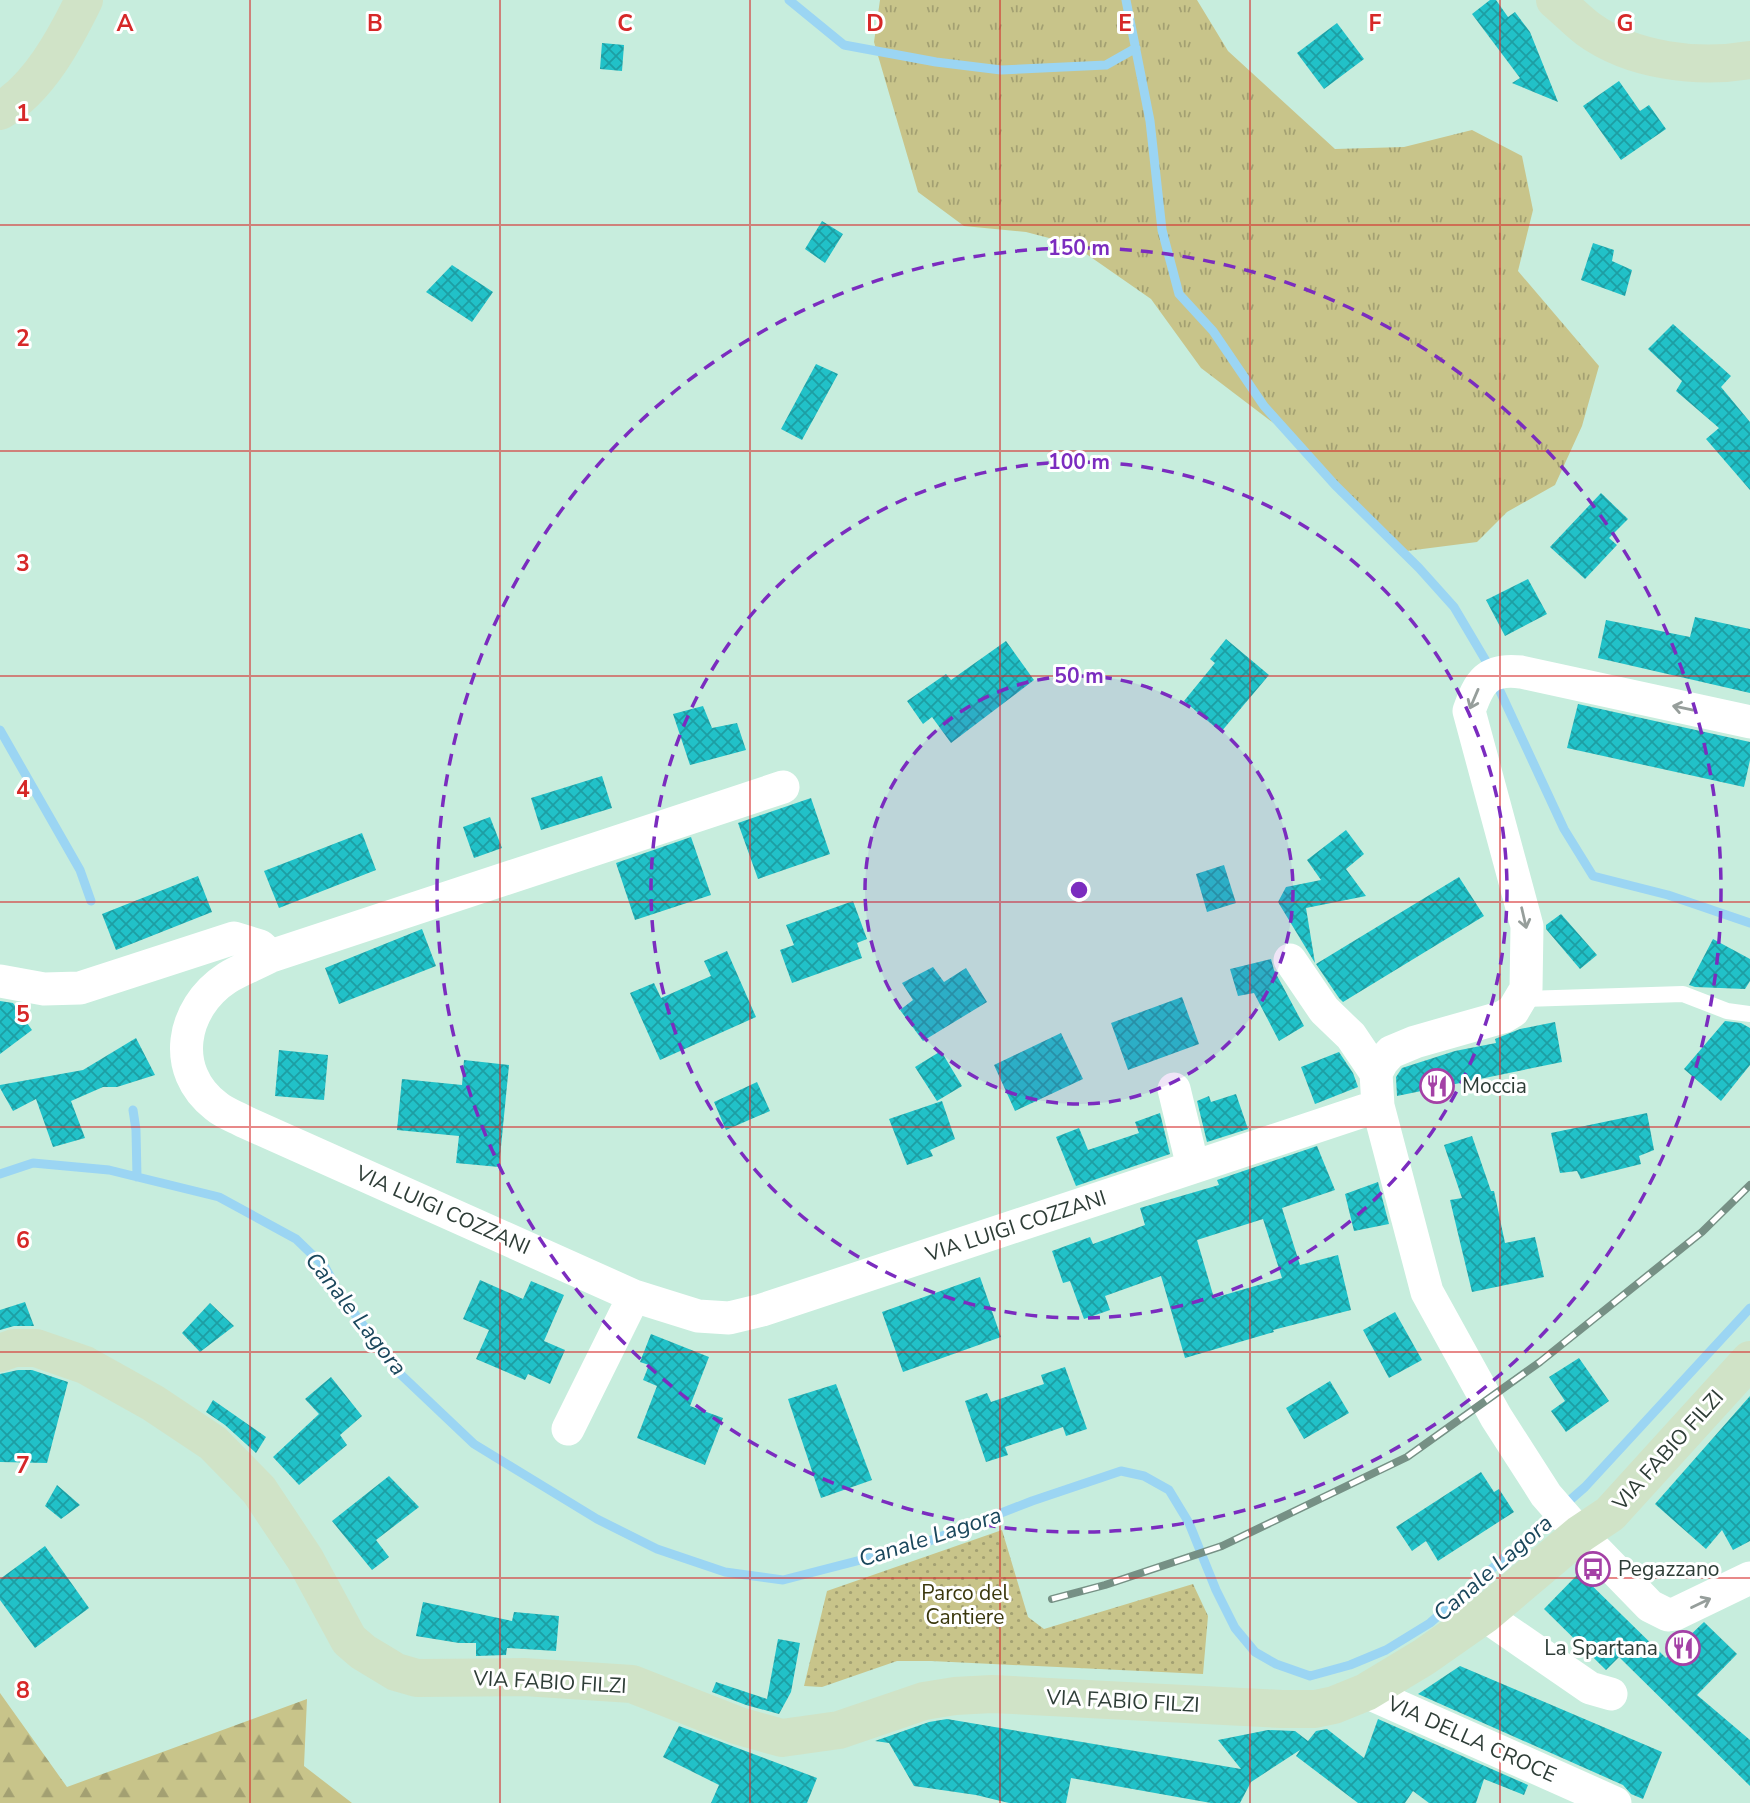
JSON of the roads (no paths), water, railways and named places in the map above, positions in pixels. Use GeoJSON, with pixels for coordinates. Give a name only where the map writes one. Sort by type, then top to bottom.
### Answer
{"type":"FeatureCollection","features":[{"type":"Feature","properties":{"kind":"street"},"geometry":{"type":"LineString","coordinates":[[0,111],[34,80],[55,54],[84,0]]}},
{"type":"Feature","properties":{"kind":"street"},"geometry":{"type":"LineString","coordinates":[[1555,0],[1589,30],[1644,54],[1690,62],[1733,63],[1750,60]]}},
{"type":"Feature","properties":{"kind":"street"},"geometry":{"type":"LineString","coordinates":[[1744,1589],[1675,1615],[1668,1615],[1650,1606],[1546,1495],[1496,1417],[1427,1292],[1378,1106],[1376,1073],[1381,1062],[1391,1052],[1415,1042],[1503,1017],[1513,1011],[1522,999],[1527,978],[1527,926],[1469,711],[1476,691],[1484,679],[1509,670],[1750,722]]}},
{"type":"Feature","properties":{"kind":"street","name":"VIA LUIGI COZZANI"},"geometry":{"type":"LineString","coordinates":[[783,787],[271,957],[226,979],[204,999],[195,1013],[185,1043],[187,1064],[197,1086],[216,1107],[270,1133],[634,1296],[698,1316],[729,1318],[762,1310],[1378,1106]]}},
{"type":"Feature","properties":{"kind":"street"},"geometry":{"type":"LineString","coordinates":[[0,981],[44,989],[80,988],[234,938],[260,946],[271,957]]}},
{"type":"Feature","properties":{"kind":"street"},"geometry":{"type":"LineString","coordinates":[[1290,960],[1324,1010],[1351,1036],[1376,1073]]}},
{"type":"Feature","properties":{"kind":"street"},"geometry":{"type":"LineString","coordinates":[[1174,1089],[1193,1167]]}},
{"type":"Feature","properties":{"kind":"street"},"geometry":{"type":"LineString","coordinates":[[568,1429],[634,1296]]}},
{"type":"Feature","properties":{"kind":"street","name":"VIA FABIO FILZI"},"geometry":{"type":"LineString","coordinates":[[0,1353],[14,1348],[36,1348],[85,1365],[153,1403],[213,1443],[259,1490],[304,1559],[349,1640],[384,1666],[418,1678],[524,1677],[632,1684],[739,1726],[782,1738],[839,1730],[924,1701],[955,1696],[992,1694],[1315,1709],[1334,1705],[1366,1692],[1424,1657],[1484,1615],[1580,1534],[1610,1514],[1750,1360]]}},
{"type":"Feature","properties":{"kind":"street"},"geometry":{"type":"LineString","coordinates":[[1484,1615],[1590,1688],[1611,1694]]}},
{"type":"Feature","properties":{"kind":"street","name":"VIA DELLA CROCE"},"geometry":{"type":"LineString","coordinates":[[1366,1692],[1615,1803]]}},
{"type":"Feature","properties":{"kind":"lane"},"geometry":{"type":"LineString","coordinates":[[1522,999],[1683,993],[1727,1011],[1750,1014]]}},
{"type":"Feature","properties":{"kind":"waterway"},"geometry":{"type":"LineString","coordinates":[[789,0],[844,45],[936,62],[1001,70],[1106,65],[1136,48]]}},
{"type":"Feature","properties":{"kind":"waterway"},"geometry":{"type":"LineString","coordinates":[[1126,0],[1150,121],[1162,230],[1179,294],[1213,331],[1264,406],[1335,485],[1419,568],[1454,607],[1486,661]]}},
{"type":"Feature","properties":{"kind":"waterway"},"geometry":{"type":"LineString","coordinates":[[1499,689],[1564,829],[1593,876],[1668,895],[1750,923]]}},
{"type":"Feature","properties":{"kind":"waterway"},"geometry":{"type":"LineString","coordinates":[[0,730],[80,870],[91,901]]}},
{"type":"Feature","properties":{"kind":"waterway"},"geometry":{"type":"LineString","coordinates":[[133,1110],[137,1177]]}},
{"type":"Feature","properties":{"kind":"waterway","name":"Canale Lagora"},"geometry":{"type":"LineString","coordinates":[[0,1174],[33,1163],[109,1170],[219,1197],[296,1239],[325,1267],[340,1294],[397,1371],[474,1444],[597,1519],[657,1549],[725,1572],[783,1580],[919,1545],[1032,1501],[1121,1471],[1144,1476],[1169,1490],[1189,1523],[1216,1590],[1235,1628],[1255,1652],[1276,1664],[1310,1676],[1350,1665],[1386,1650],[1430,1623],[1585,1487],[1750,1308]]}},
{"type":"Feature","properties":{"kind":"railway"},"geometry":{"type":"LineString","coordinates":[[1052,1599],[1105,1585],[1222,1546],[1407,1457],[1540,1362],[1702,1232],[1750,1185]]}},
{"type":"Feature","properties":{"kind":"place","name":"Moccia"},"geometry":{"type":"Point","coordinates":[1437,1086]}},
{"type":"Feature","properties":{"kind":"place","name":"Pegazzano"},"geometry":{"type":"Point","coordinates":[1593,1569]}},
{"type":"Feature","properties":{"kind":"place","name":"La Spartana"},"geometry":{"type":"Point","coordinates":[1683,1648]}},
{"type":"Feature","properties":{"kind":"park label","name":"Parco del Cantiere"},"geometry":{"type":"Point","coordinates":[965,1605]}}]}
